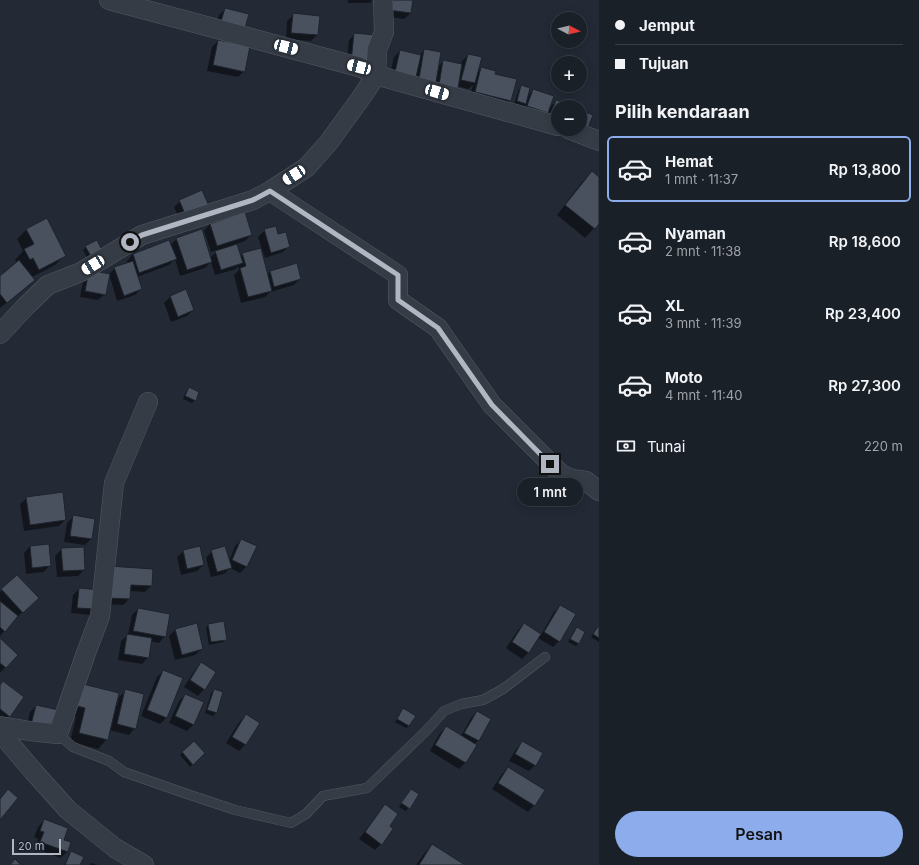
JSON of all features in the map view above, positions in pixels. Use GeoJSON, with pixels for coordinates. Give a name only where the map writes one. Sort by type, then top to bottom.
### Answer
{"type":"FeatureCollection","features":[{"type":"Feature","properties":{"kind":"street"},"geometry":{"type":"LineString","coordinates":[[109,0],[359,67],[376,75],[551,124]]}},
{"type":"Feature","properties":{"kind":"street"},"geometry":{"type":"LineString","coordinates":[[0,334],[48,285],[81,272],[142,235],[253,200],[307,167],[329,142],[376,75],[377,50],[384,32],[383,0]]}},
{"type":"Feature","properties":{"kind":"street"},"geometry":{"type":"LineString","coordinates":[[585,136],[599,142]]}},
{"type":"Feature","properties":{"kind":"street"},"geometry":{"type":"LineString","coordinates":[[270,191],[398,275],[398,300],[438,328],[492,405],[561,474],[572,479],[586,481],[599,491]]}},
{"type":"Feature","properties":{"kind":"street"},"geometry":{"type":"LineString","coordinates":[[0,726],[58,734],[100,616],[114,483],[148,402]]}},
{"type":"Feature","properties":{"kind":"street"},"geometry":{"type":"LineString","coordinates":[[0,732],[68,810],[113,857],[144,865]]}},
{"type":"Feature","properties":{"kind":"lane"},"geometry":{"type":"LineString","coordinates":[[58,734],[73,747],[109,761],[124,772],[235,810],[291,823],[306,814],[324,796],[367,788],[444,712],[461,704],[483,700],[503,689],[545,657]]}},
{"type":"Feature","properties":{"kind":"building"},"geometry":{"type":"Polygon","coordinates":[[[389,0],[413,0],[411,13],[388,10],[389,0]]]}},
{"type":"Feature","properties":{"kind":"building"},"geometry":{"type":"Polygon","coordinates":[[[225,8],[249,14],[244,32],[220,25],[225,8]]]}},
{"type":"Feature","properties":{"kind":"building"},"geometry":{"type":"Polygon","coordinates":[[[293,13],[320,16],[318,35],[291,33],[293,13]]]}},
{"type":"Feature","properties":{"kind":"building"},"geometry":{"type":"Polygon","coordinates":[[[354,33],[375,35],[372,64],[351,62],[354,33]]]}},
{"type":"Feature","properties":{"kind":"building"},"geometry":{"type":"Polygon","coordinates":[[[218,40],[250,46],[245,72],[213,65],[218,40]]]}},
{"type":"Feature","properties":{"kind":"building"},"geometry":{"type":"Polygon","coordinates":[[[424,49],[441,52],[436,82],[419,79],[424,49]]]}},
{"type":"Feature","properties":{"kind":"building"},"geometry":{"type":"Polygon","coordinates":[[[400,50],[421,55],[416,77],[395,72],[400,50]]]}},
{"type":"Feature","properties":{"kind":"building"},"geometry":{"type":"Polygon","coordinates":[[[468,54],[482,57],[475,83],[461,80],[468,54]]]}},
{"type":"Feature","properties":{"kind":"building"},"geometry":{"type":"Polygon","coordinates":[[[443,60],[462,64],[458,88],[439,85],[443,60]]]}},
{"type":"Feature","properties":{"kind":"building"},"geometry":{"type":"Polygon","coordinates":[[[481,67],[496,71],[495,74],[517,79],[511,101],[475,92],[481,67]]]}},
{"type":"Feature","properties":{"kind":"building"},"geometry":{"type":"Polygon","coordinates":[[[521,85],[530,88],[526,104],[517,101],[521,85]]]}},
{"type":"Feature","properties":{"kind":"building"},"geometry":{"type":"Polygon","coordinates":[[[533,89],[554,96],[553,100],[551,100],[548,113],[527,106],[533,89]]]}},
{"type":"Feature","properties":{"kind":"building"},"geometry":{"type":"Polygon","coordinates":[[[587,113],[593,115],[587,130],[587,113]]]}},
{"type":"Feature","properties":{"kind":"building"},"geometry":{"type":"Polygon","coordinates":[[[592,171],[599,177],[599,224],[595,229],[565,205],[592,171]]]}},
{"type":"Feature","properties":{"kind":"building"},"geometry":{"type":"Polygon","coordinates":[[[202,190],[209,206],[186,216],[179,200],[202,190]]]}},
{"type":"Feature","properties":{"kind":"building"},"geometry":{"type":"Polygon","coordinates":[[[245,212],[252,235],[217,246],[210,224],[245,212]]]}},
{"type":"Feature","properties":{"kind":"building"},"geometry":{"type":"Polygon","coordinates":[[[47,218],[66,256],[39,270],[33,258],[30,260],[24,249],[34,244],[26,229],[47,218]]]}},
{"type":"Feature","properties":{"kind":"building"},"geometry":{"type":"Polygon","coordinates":[[[276,226],[278,234],[286,232],[290,247],[271,253],[264,229],[276,226]]]}},
{"type":"Feature","properties":{"kind":"building"},"geometry":{"type":"Polygon","coordinates":[[[202,229],[212,262],[187,270],[176,238],[202,229]]]}},
{"type":"Feature","properties":{"kind":"building"},"geometry":{"type":"Polygon","coordinates":[[[97,240],[103,252],[92,258],[85,246],[97,240]]]}},
{"type":"Feature","properties":{"kind":"building"},"geometry":{"type":"Polygon","coordinates":[[[169,240],[177,259],[139,273],[133,254],[169,240]]]}},
{"type":"Feature","properties":{"kind":"building"},"geometry":{"type":"Polygon","coordinates":[[[237,244],[243,263],[221,270],[215,251],[237,244]]]}},
{"type":"Feature","properties":{"kind":"building"},"geometry":{"type":"Polygon","coordinates":[[[261,248],[272,291],[248,297],[240,268],[246,266],[242,253],[261,248]]]}},
{"type":"Feature","properties":{"kind":"building"},"geometry":{"type":"Polygon","coordinates":[[[19,260],[35,280],[7,303],[0,294],[0,276],[19,260]]]}},
{"type":"Feature","properties":{"kind":"building"},"geometry":{"type":"Polygon","coordinates":[[[133,261],[142,289],[124,296],[114,267],[133,261]]]}},
{"type":"Feature","properties":{"kind":"building"},"geometry":{"type":"Polygon","coordinates":[[[297,263],[301,279],[274,287],[270,271],[297,263]]]}},
{"type":"Feature","properties":{"kind":"building"},"geometry":{"type":"Polygon","coordinates":[[[89,270],[110,274],[106,295],[85,291],[89,270]]]}},
{"type":"Feature","properties":{"kind":"building"},"geometry":{"type":"Polygon","coordinates":[[[186,289],[194,310],[178,317],[170,296],[186,289]]]}},
{"type":"Feature","properties":{"kind":"building"},"geometry":{"type":"Polygon","coordinates":[[[189,387],[199,392],[196,401],[185,396],[189,387]]]}},
{"type":"Feature","properties":{"kind":"building"},"geometry":{"type":"Polygon","coordinates":[[[63,492],[66,520],[30,525],[26,497],[63,492]]]}},
{"type":"Feature","properties":{"kind":"building"},"geometry":{"type":"Polygon","coordinates":[[[73,515],[95,519],[92,539],[70,536],[73,515]]]}},
{"type":"Feature","properties":{"kind":"building"},"geometry":{"type":"Polygon","coordinates":[[[241,539],[257,546],[247,567],[232,560],[241,539]]]}},
{"type":"Feature","properties":{"kind":"building"},"geometry":{"type":"Polygon","coordinates":[[[49,544],[51,566],[32,568],[30,546],[49,544]]]}},
{"type":"Feature","properties":{"kind":"building"},"geometry":{"type":"Polygon","coordinates":[[[200,546],[204,565],[187,569],[183,550],[200,546]]]}},
{"type":"Feature","properties":{"kind":"building"},"geometry":{"type":"Polygon","coordinates":[[[225,546],[232,568],[217,572],[211,550],[225,546]]]}},
{"type":"Feature","properties":{"kind":"building"},"geometry":{"type":"Polygon","coordinates":[[[84,547],[85,570],[63,571],[61,548],[84,547]]]}},
{"type":"Feature","properties":{"kind":"building"},"geometry":{"type":"Polygon","coordinates":[[[109,566],[153,569],[152,586],[131,585],[130,599],[107,598],[109,566]]]}},
{"type":"Feature","properties":{"kind":"building"},"geometry":{"type":"Polygon","coordinates":[[[17,575],[39,598],[23,613],[1,589],[17,575]]]}},
{"type":"Feature","properties":{"kind":"building"},"geometry":{"type":"Polygon","coordinates":[[[79,588],[99,590],[97,609],[77,608],[79,588]]]}},
{"type":"Feature","properties":{"kind":"building"},"geometry":{"type":"Polygon","coordinates":[[[0,601],[18,616],[5,632],[0,627],[0,601]]]}},
{"type":"Feature","properties":{"kind":"building"},"geometry":{"type":"Polygon","coordinates":[[[560,605],[576,614],[560,642],[544,632],[560,605]]]}},
{"type":"Feature","properties":{"kind":"building"},"geometry":{"type":"Polygon","coordinates":[[[138,608],[170,614],[166,637],[133,631],[138,608]]]}},
{"type":"Feature","properties":{"kind":"building"},"geometry":{"type":"Polygon","coordinates":[[[224,621],[227,640],[211,642],[208,624],[224,621]]]}},
{"type":"Feature","properties":{"kind":"building"},"geometry":{"type":"Polygon","coordinates":[[[197,623],[203,649],[182,655],[175,629],[197,623]]]}},
{"type":"Feature","properties":{"kind":"building"},"geometry":{"type":"Polygon","coordinates":[[[524,623],[541,634],[529,653],[512,642],[524,623]]]}},
{"type":"Feature","properties":{"kind":"building"},"geometry":{"type":"Polygon","coordinates":[[[599,625],[599,638],[593,634],[599,625]]]}},
{"type":"Feature","properties":{"kind":"building"},"geometry":{"type":"Polygon","coordinates":[[[577,627],[585,632],[579,644],[570,639],[577,627]]]}},
{"type":"Feature","properties":{"kind":"building"},"geometry":{"type":"Polygon","coordinates":[[[127,634],[152,638],[149,658],[124,654],[127,634]]]}},
{"type":"Feature","properties":{"kind":"building"},"geometry":{"type":"Polygon","coordinates":[[[0,638],[18,655],[6,668],[0,663],[0,638]]]}},
{"type":"Feature","properties":{"kind":"building"},"geometry":{"type":"Polygon","coordinates":[[[201,662],[216,672],[205,690],[190,680],[201,662]]]}},
{"type":"Feature","properties":{"kind":"building"},"geometry":{"type":"Polygon","coordinates":[[[163,670],[183,678],[167,718],[147,710],[163,670]]]}},
{"type":"Feature","properties":{"kind":"building"},"geometry":{"type":"Polygon","coordinates":[[[3,681],[24,697],[10,717],[0,709],[0,685],[3,681]]]}},
{"type":"Feature","properties":{"kind":"building"},"geometry":{"type":"Polygon","coordinates":[[[79,683],[119,693],[108,740],[79,733],[85,708],[74,705],[79,683]]]}},
{"type":"Feature","properties":{"kind":"building"},"geometry":{"type":"Polygon","coordinates":[[[125,689],[144,694],[136,729],[117,724],[125,689]]]}},
{"type":"Feature","properties":{"kind":"building"},"geometry":{"type":"Polygon","coordinates":[[[214,689],[223,692],[217,713],[207,710],[214,689]]]}},
{"type":"Feature","properties":{"kind":"building"},"geometry":{"type":"Polygon","coordinates":[[[185,694],[204,702],[194,725],[175,716],[185,694]]]}},
{"type":"Feature","properties":{"kind":"building"},"geometry":{"type":"Polygon","coordinates":[[[36,705],[59,710],[54,730],[31,725],[36,705]]]}},
{"type":"Feature","properties":{"kind":"building"},"geometry":{"type":"Polygon","coordinates":[[[403,708],[416,716],[409,726],[397,719],[403,708]]]}},
{"type":"Feature","properties":{"kind":"building"},"geometry":{"type":"Polygon","coordinates":[[[477,711],[491,719],[479,741],[464,733],[477,711]]]}},
{"type":"Feature","properties":{"kind":"building"},"geometry":{"type":"Polygon","coordinates":[[[246,714],[260,723],[246,745],[232,737],[246,714]]]}},
{"type":"Feature","properties":{"kind":"building"},"geometry":{"type":"Polygon","coordinates":[[[446,726],[477,745],[466,763],[435,745],[446,726]]]}},
{"type":"Feature","properties":{"kind":"building"},"geometry":{"type":"Polygon","coordinates":[[[194,741],[205,753],[193,765],[182,752],[194,741]]]}},
{"type":"Feature","properties":{"kind":"building"},"geometry":{"type":"Polygon","coordinates":[[[522,741],[543,753],[536,766],[515,754],[522,741]]]}},
{"type":"Feature","properties":{"kind":"building"},"geometry":{"type":"Polygon","coordinates":[[[508,767],[545,790],[535,806],[498,783],[508,767]]]}},
{"type":"Feature","properties":{"kind":"building"},"geometry":{"type":"Polygon","coordinates":[[[8,789],[18,798],[0,820],[0,799],[8,789]]]}},
{"type":"Feature","properties":{"kind":"building"},"geometry":{"type":"Polygon","coordinates":[[[411,789],[419,794],[410,809],[401,803],[411,789]]]}},
{"type":"Feature","properties":{"kind":"building"},"geometry":{"type":"Polygon","coordinates":[[[385,804],[398,814],[390,826],[393,829],[382,845],[365,832],[385,804]]]}},
{"type":"Feature","properties":{"kind":"building"},"geometry":{"type":"Polygon","coordinates":[[[44,819],[68,828],[64,840],[71,842],[68,852],[40,842],[44,832],[40,831],[44,819]]]}},
{"type":"Feature","properties":{"kind":"building"},"geometry":{"type":"Polygon","coordinates":[[[432,844],[465,865],[419,865],[432,844]]]}},
{"type":"Feature","properties":{"kind":"building"},"geometry":{"type":"Polygon","coordinates":[[[71,851],[84,857],[80,865],[65,865],[71,851]]]}},
{"type":"Feature","properties":{"kind":"building"},"geometry":{"type":"Polygon","coordinates":[[[15,859],[21,865],[10,865],[15,859]]]}},
{"type":"Feature","properties":{"kind":"route"},"geometry":{"type":"LineString","coordinates":[[130,242],[142,235],[253,200],[270,191],[398,275],[398,300],[438,328],[492,405],[550,464]]}}]}
